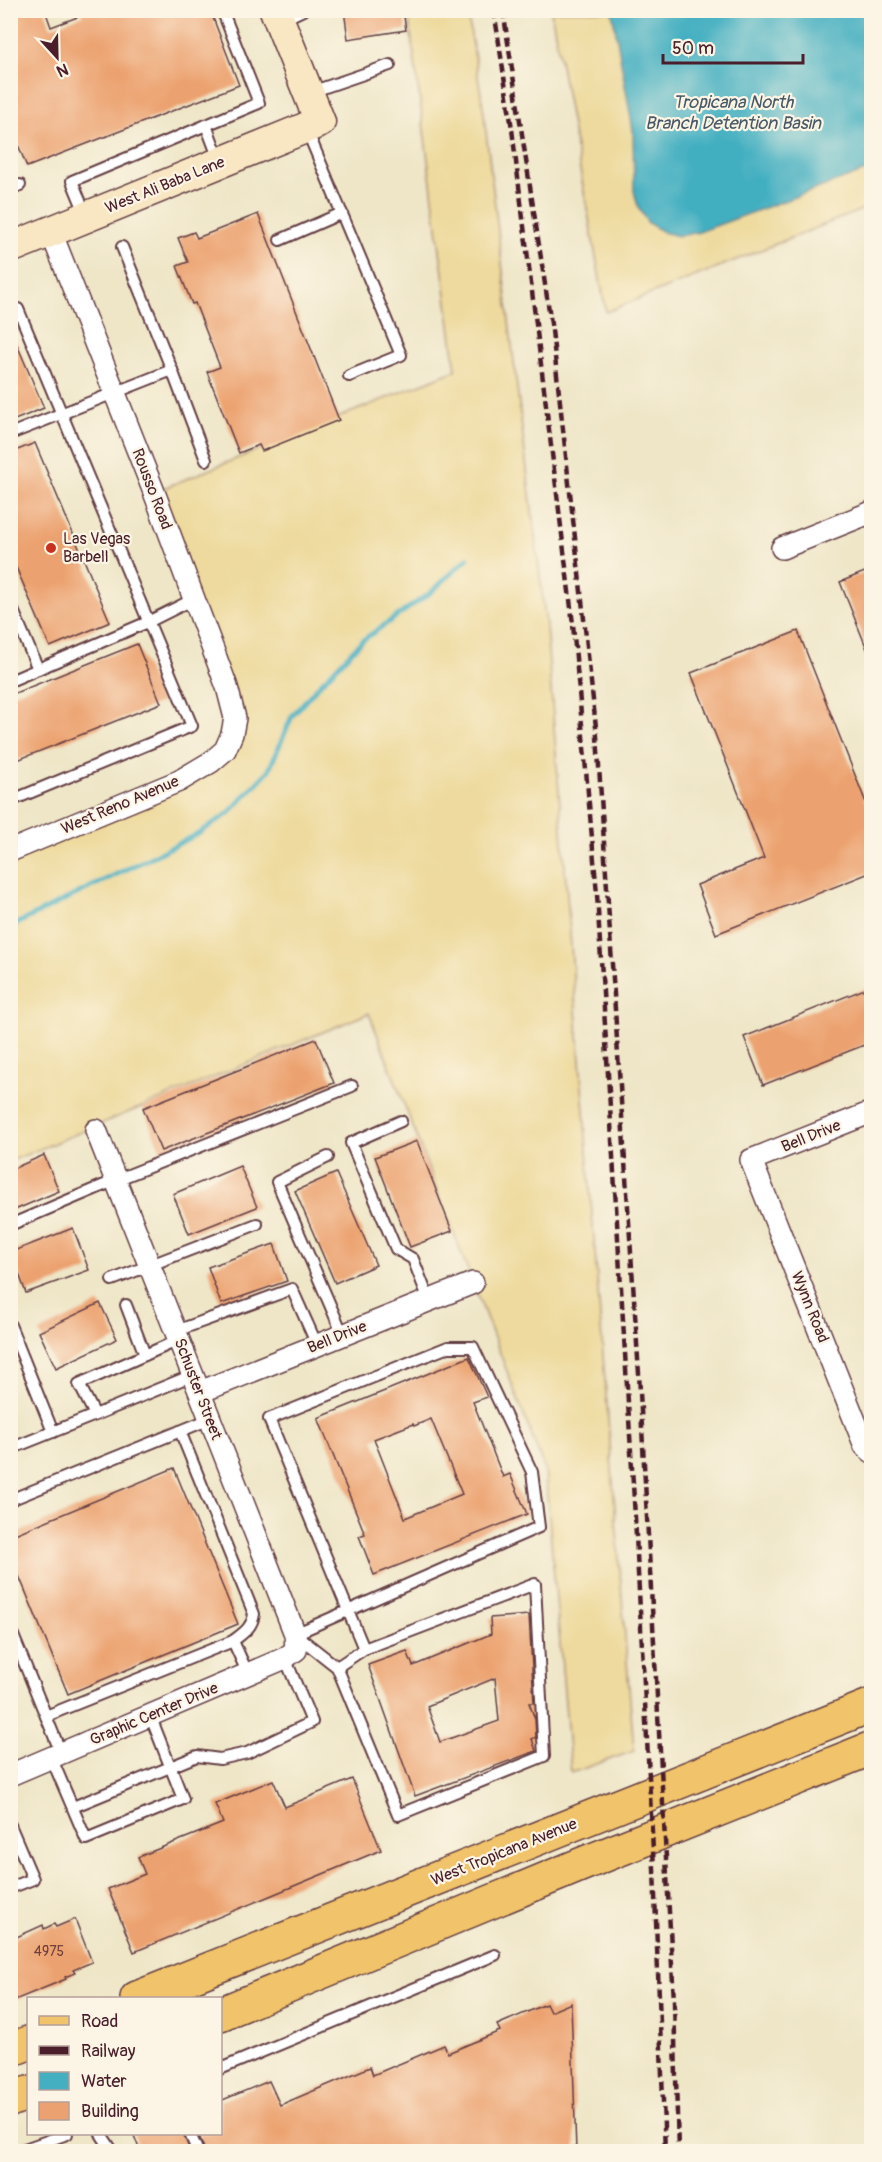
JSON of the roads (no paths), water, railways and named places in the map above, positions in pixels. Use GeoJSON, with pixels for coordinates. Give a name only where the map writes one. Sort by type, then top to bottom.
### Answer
{"type":"FeatureCollection","features":[{"type":"Feature","properties":{"kind":"main road","name":"West Tropicana Avenue"},"geometry":{"type":"LineString","coordinates":[[140,1997],[872,1705]]}},
{"type":"Feature","properties":{"kind":"main road"},"geometry":{"type":"LineString","coordinates":[[222,2013],[595,1859],[872,1748]]}},
{"type":"Feature","properties":{"kind":"main road"},"geometry":{"type":"LineString","coordinates":[[10,2050],[27,2043]]}},
{"type":"Feature","properties":{"kind":"main road"},"geometry":{"type":"LineString","coordinates":[[10,2100],[27,2093]]}},
{"type":"Feature","properties":{"kind":"street"},"geometry":{"type":"LineString","coordinates":[[286,14],[308,93],[313,125]]}},
{"type":"Feature","properties":{"kind":"street","name":"West Ali Baba Lane"},"geometry":{"type":"LineString","coordinates":[[10,248],[313,125]]}},
{"type":"Feature","properties":{"kind":"street","name":"Rousso Road"},"geometry":{"type":"LineString","coordinates":[[51,232],[227,687],[235,718],[232,734],[225,750]]}},
{"type":"Feature","properties":{"kind":"street"},"geometry":{"type":"LineString","coordinates":[[782,548],[872,512]]}},
{"type":"Feature","properties":{"kind":"street","name":"West Reno Avenue"},"geometry":{"type":"LineString","coordinates":[[10,851],[179,781],[198,772],[225,750]]}},
{"type":"Feature","properties":{"kind":"street","name":"Bell Drive"},"geometry":{"type":"LineString","coordinates":[[751,1160],[872,1112]]}},
{"type":"Feature","properties":{"kind":"street","name":"Schuster Street"},"geometry":{"type":"LineString","coordinates":[[96,1130],[197,1383],[292,1648]]}},
{"type":"Feature","properties":{"kind":"street","name":"Wynn Road"},"geometry":{"type":"LineString","coordinates":[[751,1160],[865,1446],[872,1452]]}},
{"type":"Feature","properties":{"kind":"street","name":"Bell Drive"},"geometry":{"type":"LineString","coordinates":[[197,1383],[317,1345],[473,1283]]}},
{"type":"Feature","properties":{"kind":"street","name":"Graphic Center Drive"},"geometry":{"type":"LineString","coordinates":[[10,1775],[248,1674],[292,1648]]}},
{"type":"Feature","properties":{"kind":"lane"},"geometry":{"type":"LineString","coordinates":[[87,217],[72,181],[259,103],[222,10]]}},
{"type":"Feature","properties":{"kind":"lane"},"geometry":{"type":"LineString","coordinates":[[308,93],[390,65]]}},
{"type":"Feature","properties":{"kind":"lane"},"geometry":{"type":"LineString","coordinates":[[313,125],[342,213],[401,355],[349,376]]}},
{"type":"Feature","properties":{"kind":"lane"},"geometry":{"type":"LineString","coordinates":[[206,126],[220,163]]}},
{"type":"Feature","properties":{"kind":"lane"},"geometry":{"type":"LineString","coordinates":[[280,240],[342,213]]}},
{"type":"Feature","properties":{"kind":"lane"},"geometry":{"type":"LineString","coordinates":[[123,247],[206,460]]}},
{"type":"Feature","properties":{"kind":"lane"},"geometry":{"type":"LineString","coordinates":[[10,312],[18,309],[192,726],[10,801]]}},
{"type":"Feature","properties":{"kind":"lane"},"geometry":{"type":"LineString","coordinates":[[10,434],[172,370]]}},
{"type":"Feature","properties":{"kind":"lane"},"geometry":{"type":"LineString","coordinates":[[10,681],[148,622],[194,599]]}},
{"type":"Feature","properties":{"kind":"lane"},"geometry":{"type":"LineString","coordinates":[[10,603],[38,669]]}},
{"type":"Feature","properties":{"kind":"lane"},"geometry":{"type":"LineString","coordinates":[[10,1225],[352,1086]]}},
{"type":"Feature","properties":{"kind":"lane"},"geometry":{"type":"LineString","coordinates":[[401,1121],[351,1143],[396,1249],[413,1259],[429,1300]]}},
{"type":"Feature","properties":{"kind":"lane"},"geometry":{"type":"LineString","coordinates":[[328,1157],[277,1182],[343,1335]]}},
{"type":"Feature","properties":{"kind":"lane"},"geometry":{"type":"LineString","coordinates":[[112,1280],[257,1224]]}},
{"type":"Feature","properties":{"kind":"lane"},"geometry":{"type":"LineString","coordinates":[[94,1415],[79,1384],[145,1355],[178,1336],[292,1289],[317,1345]]}},
{"type":"Feature","properties":{"kind":"lane"},"geometry":{"type":"LineString","coordinates":[[126,1305],[145,1355]]}},
{"type":"Feature","properties":{"kind":"lane"},"geometry":{"type":"LineString","coordinates":[[10,1325],[53,1432]]}},
{"type":"Feature","properties":{"kind":"lane"},"geometry":{"type":"LineString","coordinates":[[292,1648],[348,1612],[539,1527],[532,1472],[473,1347],[448,1347],[268,1419],[348,1612],[364,1648]]}},
{"type":"Feature","properties":{"kind":"lane"},"geometry":{"type":"LineString","coordinates":[[10,1449],[94,1415],[197,1383]]}},
{"type":"Feature","properties":{"kind":"lane"},"geometry":{"type":"LineString","coordinates":[[10,1500],[210,1419]]}},
{"type":"Feature","properties":{"kind":"lane"},"geometry":{"type":"LineString","coordinates":[[46,1716],[233,1641],[253,1622],[254,1614],[180,1431]]}},
{"type":"Feature","properties":{"kind":"lane"},"geometry":{"type":"LineString","coordinates":[[292,1648],[337,1668],[398,1815],[544,1756],[535,1584],[364,1648],[337,1668]]}},
{"type":"Feature","properties":{"kind":"lane"},"geometry":{"type":"LineString","coordinates":[[10,1628],[46,1716],[73,1808],[86,1839],[183,1799],[150,1715]]}},
{"type":"Feature","properties":{"kind":"lane"},"geometry":{"type":"LineString","coordinates":[[233,1641],[248,1674]]}},
{"type":"Feature","properties":{"kind":"lane"},"geometry":{"type":"LineString","coordinates":[[73,1808],[197,1756],[220,1759],[247,1753],[312,1722],[292,1648]]}},
{"type":"Feature","properties":{"kind":"lane"},"geometry":{"type":"LineString","coordinates":[[10,1888],[33,1879],[12,1830]]}},
{"type":"Feature","properties":{"kind":"lane"},"geometry":{"type":"LineString","coordinates":[[222,2067],[495,1955]]}},
{"type":"Feature","properties":{"kind":"lane"},"geometry":{"type":"LineString","coordinates":[[16,2151],[61,2135]]}},
{"type":"Feature","properties":{"kind":"lane"},"geometry":{"type":"LineString","coordinates":[[102,2135],[113,2151]]}},
{"type":"Feature","properties":{"kind":"lane"},"geometry":{"type":"LineString","coordinates":[[191,2135],[198,2151]]}},
{"type":"Feature","properties":{"kind":"water","name":"Tropicana North Branch Detention Basin"},"geometry":{"type":"Polygon","coordinates":[[[612,11],[868,11],[872,19],[871,169],[699,232],[679,236],[663,232],[648,223],[638,207],[634,191],[633,130],[612,11]]]}},
{"type":"Feature","properties":{"kind":"waterway"},"geometry":{"type":"LineString","coordinates":[[10,927],[198,834],[229,813],[269,770],[292,716],[319,685],[363,640],[430,593],[468,558]]}},
{"type":"Feature","properties":{"kind":"railway"},"geometry":{"type":"LineString","coordinates":[[494,10],[512,129],[573,624],[597,894],[635,1517],[654,1869],[665,2152]]}},
{"type":"Feature","properties":{"kind":"railway"},"geometry":{"type":"LineString","coordinates":[[503,10],[552,330],[597,736],[639,1374],[674,2001],[678,2152]]}},
{"type":"Feature","properties":{"kind":"place","name":"Las Vegas Barbell"},"geometry":{"type":"Point","coordinates":[51,548]}}]}
